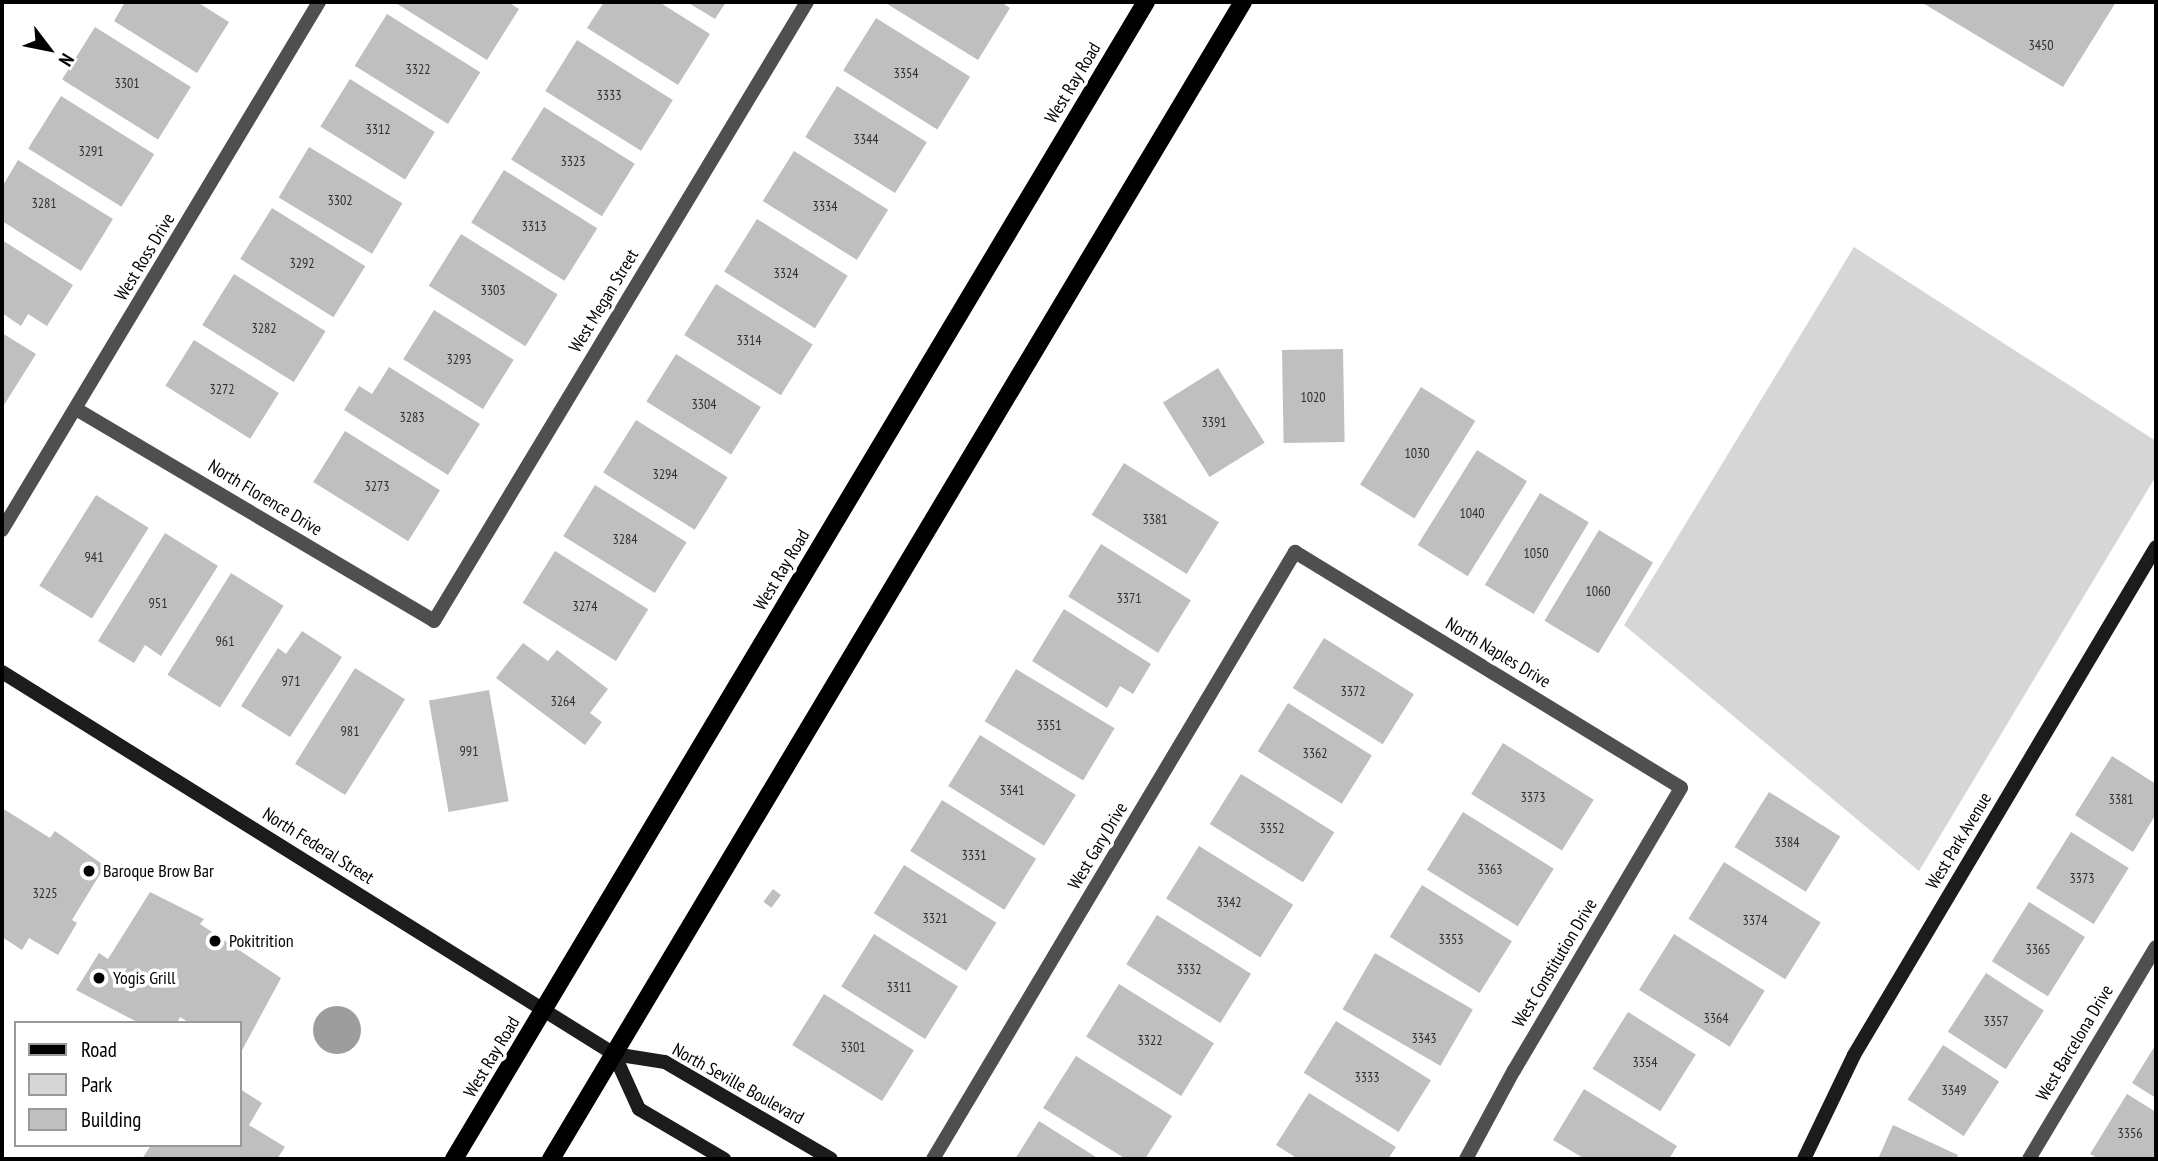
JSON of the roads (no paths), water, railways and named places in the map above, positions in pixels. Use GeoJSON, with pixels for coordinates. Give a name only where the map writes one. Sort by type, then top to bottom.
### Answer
{"type":"FeatureCollection","features":[{"type":"Feature","properties":{"kind":"main road","name":"West Ray Road"},"geometry":{"type":"LineString","coordinates":[[454,1159],[1146,2]]}},
{"type":"Feature","properties":{"kind":"main road"},"geometry":{"type":"LineString","coordinates":[[551,1159],[1243,2]]}},
{"type":"Feature","properties":{"kind":"street","name":"West Ross Drive"},"geometry":{"type":"LineString","coordinates":[[2,530],[319,2]]}},
{"type":"Feature","properties":{"kind":"street","name":"West Megan Street"},"geometry":{"type":"LineString","coordinates":[[433,621],[807,2]]}},
{"type":"Feature","properties":{"kind":"street","name":"North Florence Drive"},"geometry":{"type":"LineString","coordinates":[[76,409],[433,621]]}},
{"type":"Feature","properties":{"kind":"street","name":"West Park Avenue"},"geometry":{"type":"LineString","coordinates":[[1804,1159],[1854,1055],[2156,547]]}},
{"type":"Feature","properties":{"kind":"street","name":"North Naples Drive"},"geometry":{"type":"LineString","coordinates":[[1295,552],[1681,788]]}},
{"type":"Feature","properties":{"kind":"street","name":"West Gary Drive"},"geometry":{"type":"LineString","coordinates":[[933,1159],[1295,552]]}},
{"type":"Feature","properties":{"kind":"street","name":"North Federal Street"},"geometry":{"type":"LineString","coordinates":[[2,672],[614,1054]]}},
{"type":"Feature","properties":{"kind":"street","name":"West Constitution Drive"},"geometry":{"type":"LineString","coordinates":[[1466,1159],[1681,788]]}},
{"type":"Feature","properties":{"kind":"street","name":"West Barcelona Drive"},"geometry":{"type":"LineString","coordinates":[[2029,1159],[2156,947]]}},
{"type":"Feature","properties":{"kind":"street"},"geometry":{"type":"LineString","coordinates":[[614,1054],[639,1109],[724,1159]]}},
{"type":"Feature","properties":{"kind":"street","name":"North Seville Boulevard"},"geometry":{"type":"LineString","coordinates":[[614,1054],[665,1062],[831,1159]]}},
{"type":"Feature","properties":{"kind":"place","name":"Baroque Brow Bar"},"geometry":{"type":"Point","coordinates":[89,871]}},
{"type":"Feature","properties":{"kind":"place","name":"Pokitrition"},"geometry":{"type":"Point","coordinates":[215,941]}},
{"type":"Feature","properties":{"kind":"place","name":"Yogis Grill"},"geometry":{"type":"Point","coordinates":[99,978]}}]}
